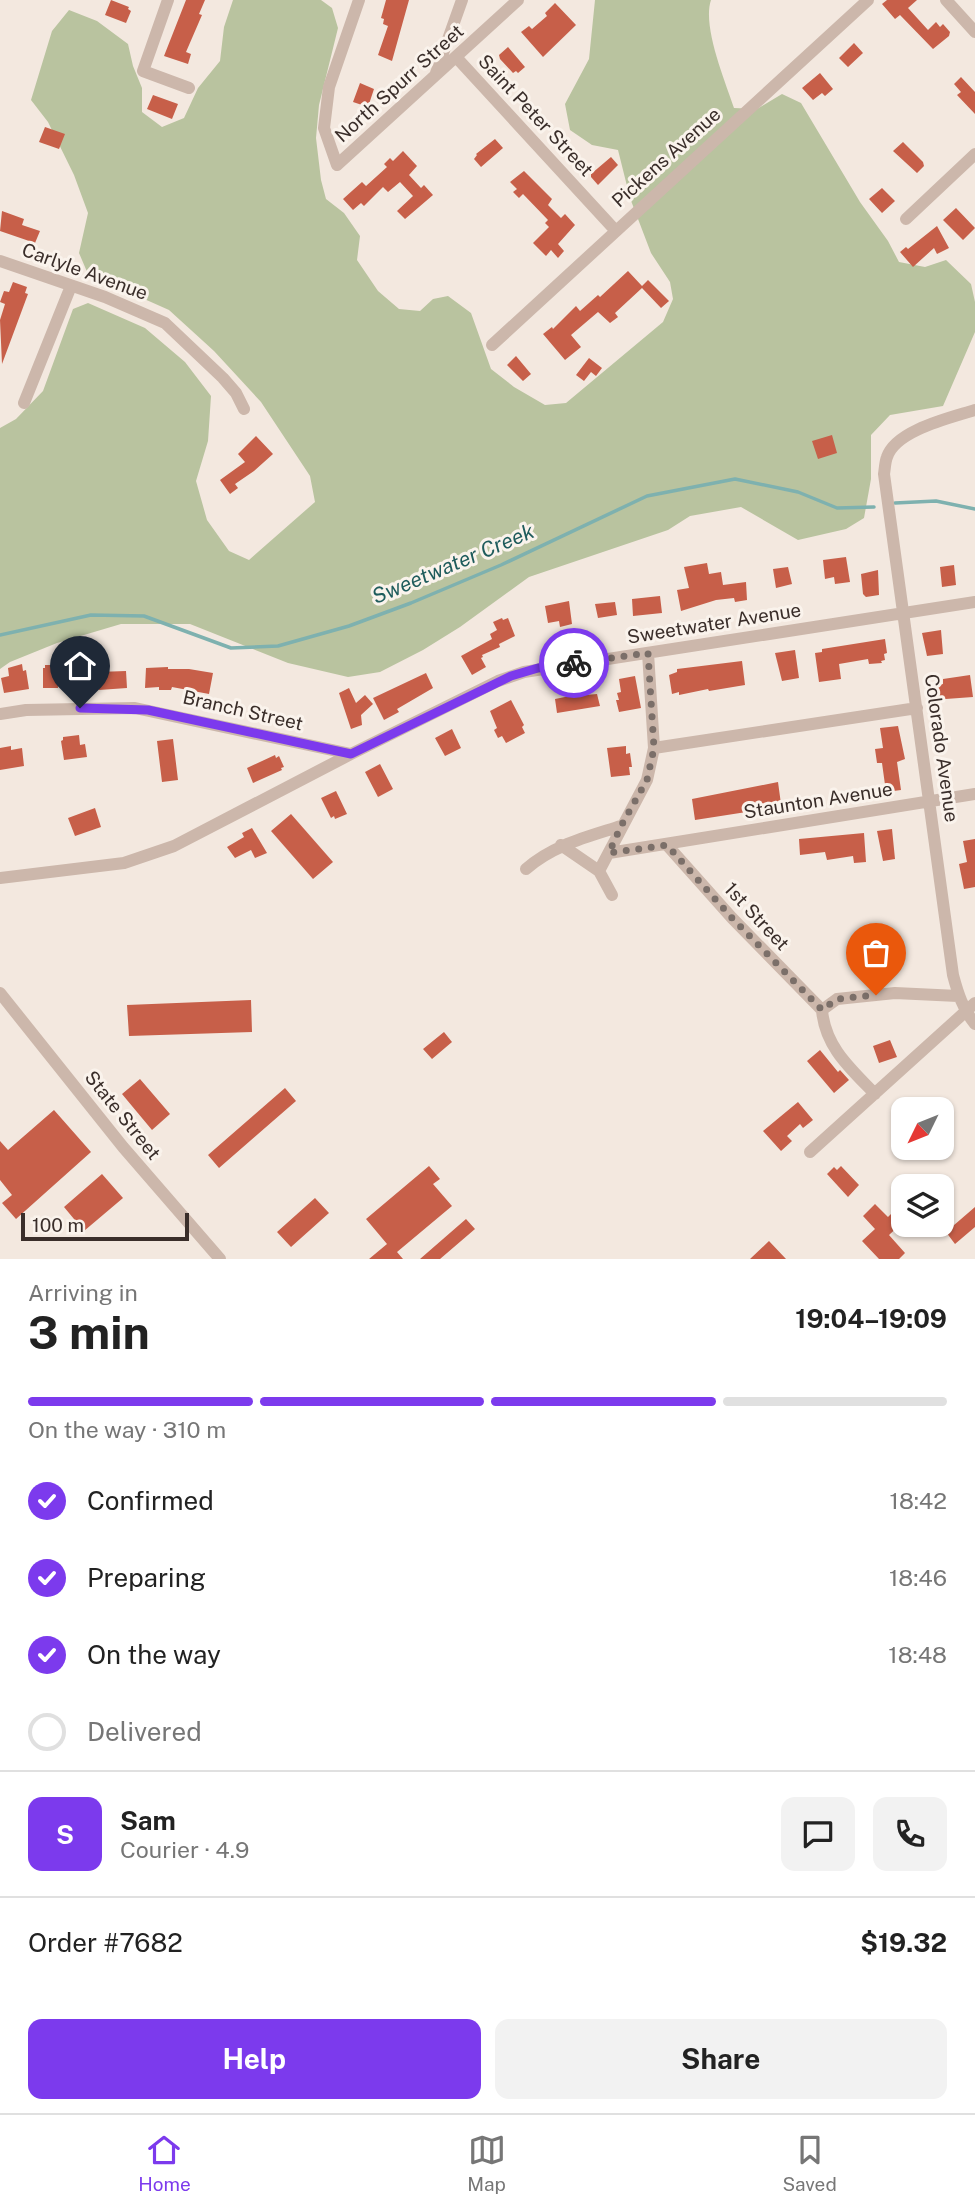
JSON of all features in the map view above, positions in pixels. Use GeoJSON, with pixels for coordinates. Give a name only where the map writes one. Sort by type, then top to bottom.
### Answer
{"type":"FeatureCollection","features":[{"type":"Feature","properties":{"kind":"street"},"geometry":{"type":"LineString","coordinates":[[168,0],[143,71],[189,89]]}},
{"type":"Feature","properties":{"kind":"street","name":"North Spurr Street"},"geometry":{"type":"LineString","coordinates":[[359,0],[329,87],[324,128],[337,165],[519,0]]}},
{"type":"Feature","properties":{"kind":"street"},"geometry":{"type":"LineString","coordinates":[[435,77],[461,0]]}},
{"type":"Feature","properties":{"kind":"street","name":"Pickens Avenue"},"geometry":{"type":"LineString","coordinates":[[492,345],[868,0]]}},
{"type":"Feature","properties":{"kind":"street"},"geometry":{"type":"LineString","coordinates":[[946,0],[975,32]]}},
{"type":"Feature","properties":{"kind":"street","name":"Saint Peter Street"},"geometry":{"type":"LineString","coordinates":[[456,57],[615,230]]}},
{"type":"Feature","properties":{"kind":"street"},"geometry":{"type":"LineString","coordinates":[[906,219],[975,154]]}},
{"type":"Feature","properties":{"kind":"street","name":"Carlyle Avenue"},"geometry":{"type":"LineString","coordinates":[[0,261],[105,297],[155,319],[182,338],[223,378],[236,393],[244,409]]}},
{"type":"Feature","properties":{"kind":"street"},"geometry":{"type":"LineString","coordinates":[[24,403],[71,286]]}},
{"type":"Feature","properties":{"kind":"street","name":"Colorado Avenue"},"geometry":{"type":"LineString","coordinates":[[975,410],[923,428],[900,440],[887,454],[884,474],[953,975],[958,996],[970,1008],[975,1024]]}},
{"type":"Feature","properties":{"kind":"street","name":"Sweetwater Avenue"},"geometry":{"type":"LineString","coordinates":[[0,878],[124,863],[149,856],[187,841],[351,754],[511,676],[538,668],[975,603]]}},
{"type":"Feature","properties":{"kind":"street"},"geometry":{"type":"LineString","coordinates":[[599,871],[647,780],[654,748],[648,653]]}},
{"type":"Feature","properties":{"kind":"street","name":"Branch Street"},"geometry":{"type":"LineString","coordinates":[[0,713],[135,708],[351,754]]}},
{"type":"Feature","properties":{"kind":"street"},"geometry":{"type":"LineString","coordinates":[[654,748],[916,708]]}},
{"type":"Feature","properties":{"kind":"street","name":"Staunton Avenue"},"geometry":{"type":"LineString","coordinates":[[609,853],[975,794]]}},
{"type":"Feature","properties":{"kind":"street"},"geometry":{"type":"LineString","coordinates":[[526,869],[561,845],[621,826]]}},
{"type":"Feature","properties":{"kind":"street"},"geometry":{"type":"LineString","coordinates":[[561,845],[599,871],[612,895]]}},
{"type":"Feature","properties":{"kind":"street","name":"1st Street"},"geometry":{"type":"LineString","coordinates":[[667,845],[732,918],[822,1010]]}},
{"type":"Feature","properties":{"kind":"street","name":"State Street"},"geometry":{"type":"LineString","coordinates":[[0,993],[119,1142],[220,1259]]}},
{"type":"Feature","properties":{"kind":"street"},"geometry":{"type":"LineString","coordinates":[[875,1094],[830,1043],[822,1010],[837,999],[895,993],[958,996]]}},
{"type":"Feature","properties":{"kind":"street"},"geometry":{"type":"LineString","coordinates":[[810,1152],[970,1008]]}},
{"type":"Feature","properties":{"kind":"green space"},"geometry":{"type":"Polygon","coordinates":[[[233,0],[321,0],[332,8],[338,28],[319,105],[316,138],[326,199],[344,213],[360,236],[357,260],[378,291],[399,309],[420,311],[433,299],[448,296],[471,313],[491,369],[514,387],[545,405],[566,403],[663,322],[673,299],[670,282],[651,253],[630,198],[618,150],[592,145],[570,130],[565,104],[589,59],[595,0],[711,0],[709,11],[712,38],[734,108],[757,109],[782,94],[801,103],[899,262],[925,267],[946,260],[971,284],[975,302],[975,332],[943,406],[890,415],[871,435],[871,479],[864,518],[846,529],[798,540],[741,507],[690,516],[668,530],[529,577],[460,627],[380,672],[348,677],[288,663],[190,624],[121,624],[57,643],[10,662],[0,669],[0,428],[16,419],[43,391],[73,309],[88,303],[145,328],[185,362],[211,396],[208,441],[196,481],[207,520],[229,551],[249,560],[315,502],[310,476],[261,402],[214,351],[169,310],[88,274],[79,253],[88,213],[74,175],[48,122],[31,100],[52,31],[69,10],[97,21],[128,44],[142,88],[142,112],[162,127],[184,118],[198,88],[220,61],[224,27],[233,0]]]}},
{"type":"Feature","properties":{"kind":"building"},"geometry":{"type":"Polygon","coordinates":[[[111,0],[129,7],[131,11],[126,23],[105,15],[111,0]]]}},
{"type":"Feature","properties":{"kind":"building"},"geometry":{"type":"Polygon","coordinates":[[[186,0],[205,0],[199,14],[202,15],[186,52],[191,54],[188,64],[164,56],[186,0]]]}},
{"type":"Feature","properties":{"kind":"building"},"geometry":{"type":"Polygon","coordinates":[[[386,0],[409,0],[392,61],[378,55],[388,26],[383,24],[384,19],[381,18],[386,0]]]}},
{"type":"Feature","properties":{"kind":"building"},"geometry":{"type":"Polygon","coordinates":[[[887,0],[917,0],[908,8],[928,30],[936,22],[940,27],[943,24],[950,32],[949,36],[933,49],[900,15],[895,19],[882,4],[887,0]]]}},
{"type":"Feature","properties":{"kind":"building"},"geometry":{"type":"Polygon","coordinates":[[[555,3],[576,25],[543,57],[521,32],[529,26],[532,29],[547,16],[545,13],[555,3]]]}},
{"type":"Feature","properties":{"kind":"building"},"geometry":{"type":"Polygon","coordinates":[[[854,43],[863,53],[848,67],[839,58],[854,43]]]}},
{"type":"Feature","properties":{"kind":"building"},"geometry":{"type":"Polygon","coordinates":[[[508,47],[525,67],[518,73],[513,73],[500,59],[499,55],[508,47]]]}},
{"type":"Feature","properties":{"kind":"building"},"geometry":{"type":"Polygon","coordinates":[[[820,73],[833,89],[825,96],[822,93],[813,100],[802,88],[820,73]]]}},
{"type":"Feature","properties":{"kind":"building"},"geometry":{"type":"Polygon","coordinates":[[[961,77],[975,92],[975,114],[957,95],[961,92],[954,84],[961,77]]]}},
{"type":"Feature","properties":{"kind":"building"},"geometry":{"type":"Polygon","coordinates":[[[360,83],[374,89],[368,107],[353,102],[360,83]]]}},
{"type":"Feature","properties":{"kind":"building"},"geometry":{"type":"Polygon","coordinates":[[[153,95],[178,104],[172,119],[147,109],[153,95]]]}},
{"type":"Feature","properties":{"kind":"building"},"geometry":{"type":"Polygon","coordinates":[[[45,127],[65,134],[59,149],[39,142],[45,127]]]}},
{"type":"Feature","properties":{"kind":"building"},"geometry":{"type":"Polygon","coordinates":[[[495,139],[503,148],[481,167],[474,159],[476,154],[495,139]]]}},
{"type":"Feature","properties":{"kind":"building"},"geometry":{"type":"Polygon","coordinates":[[[903,142],[923,162],[924,166],[917,173],[893,151],[903,142]]]}},
{"type":"Feature","properties":{"kind":"building"},"geometry":{"type":"Polygon","coordinates":[[[403,151],[417,166],[409,175],[421,188],[424,185],[433,195],[405,219],[397,211],[413,196],[400,182],[388,192],[383,187],[364,206],[361,203],[353,210],[343,199],[362,182],[366,186],[387,167],[384,164],[390,158],[393,161],[403,151]]]}},
{"type":"Feature","properties":{"kind":"building"},"geometry":{"type":"Polygon","coordinates":[[[611,157],[618,165],[598,185],[591,174],[611,157]]]}},
{"type":"Feature","properties":{"kind":"building"},"geometry":{"type":"Polygon","coordinates":[[[524,171],[552,199],[548,205],[561,218],[565,214],[575,225],[558,244],[564,251],[558,258],[551,250],[546,256],[533,243],[549,227],[545,223],[548,220],[523,194],[519,198],[513,192],[517,189],[510,182],[524,171]]]}},
{"type":"Feature","properties":{"kind":"building"},"geometry":{"type":"Polygon","coordinates":[[[882,188],[895,201],[882,213],[869,199],[882,188]]]}},
{"type":"Feature","properties":{"kind":"building"},"geometry":{"type":"Polygon","coordinates":[[[956,208],[975,228],[963,240],[943,220],[956,208]]]}},
{"type":"Feature","properties":{"kind":"building"},"geometry":{"type":"Polygon","coordinates":[[[2,211],[24,219],[22,225],[40,231],[35,243],[0,231],[2,211]]]}},
{"type":"Feature","properties":{"kind":"building"},"geometry":{"type":"Polygon","coordinates":[[[937,226],[949,248],[937,254],[934,248],[913,267],[900,252],[906,247],[908,249],[937,226]]]}},
{"type":"Feature","properties":{"kind":"building"},"geometry":{"type":"Polygon","coordinates":[[[628,271],[642,286],[648,280],[669,301],[661,308],[642,288],[615,313],[618,317],[610,323],[598,312],[571,335],[581,347],[565,360],[543,334],[552,327],[553,329],[576,306],[580,311],[598,295],[600,297],[628,271]]]}},
{"type":"Feature","properties":{"kind":"building"},"geometry":{"type":"Polygon","coordinates":[[[13,282],[27,287],[25,293],[28,294],[2,364],[0,320],[5,304],[0,302],[4,291],[9,292],[13,282]]]}},
{"type":"Feature","properties":{"kind":"building"},"geometry":{"type":"Polygon","coordinates":[[[516,356],[531,374],[523,381],[507,365],[516,356]]]}},
{"type":"Feature","properties":{"kind":"building"},"geometry":{"type":"Polygon","coordinates":[[[589,358],[602,368],[596,376],[591,372],[584,381],[576,375],[589,358]]]}},
{"type":"Feature","properties":{"kind":"building"},"geometry":{"type":"Polygon","coordinates":[[[832,435],[837,453],[818,459],[812,441],[832,435]]]}},
{"type":"Feature","properties":{"kind":"building"},"geometry":{"type":"Polygon","coordinates":[[[256,436],[273,454],[235,484],[238,488],[230,494],[220,480],[245,462],[238,454],[256,436]]]}},
{"type":"Feature","properties":{"kind":"building"},"geometry":{"type":"Polygon","coordinates":[[[846,557],[850,582],[835,584],[834,577],[825,579],[823,560],[846,557]]]}},
{"type":"Feature","properties":{"kind":"building"},"geometry":{"type":"Polygon","coordinates":[[[707,563],[709,574],[721,572],[723,585],[746,582],[747,600],[716,600],[681,611],[677,590],[689,588],[684,567],[707,563]]]}},
{"type":"Feature","properties":{"kind":"building"},"geometry":{"type":"Polygon","coordinates":[[[954,565],[956,585],[942,587],[940,567],[954,565]]]}},
{"type":"Feature","properties":{"kind":"building"},"geometry":{"type":"Polygon","coordinates":[[[788,567],[792,584],[776,588],[773,569],[788,567]]]}},
{"type":"Feature","properties":{"kind":"building"},"geometry":{"type":"Polygon","coordinates":[[[878,570],[879,595],[866,597],[863,594],[861,574],[878,570]]]}},
{"type":"Feature","properties":{"kind":"building"},"geometry":{"type":"Polygon","coordinates":[[[660,596],[662,613],[633,616],[632,599],[660,596]]]}},
{"type":"Feature","properties":{"kind":"building"},"geometry":{"type":"Polygon","coordinates":[[[569,601],[572,624],[560,627],[559,621],[548,623],[545,606],[569,601]]]}},
{"type":"Feature","properties":{"kind":"building"},"geometry":{"type":"Polygon","coordinates":[[[615,602],[617,615],[598,618],[595,604],[615,602]]]}},
{"type":"Feature","properties":{"kind":"building"},"geometry":{"type":"Polygon","coordinates":[[[508,618],[515,636],[482,655],[486,667],[472,675],[461,656],[492,639],[490,634],[497,630],[493,622],[508,618]]]}},
{"type":"Feature","properties":{"kind":"building"},"geometry":{"type":"Polygon","coordinates":[[[941,630],[943,654],[927,656],[922,633],[941,630]]]}},
{"type":"Feature","properties":{"kind":"building"},"geometry":{"type":"Polygon","coordinates":[[[885,639],[887,653],[884,654],[885,660],[881,661],[882,663],[869,664],[868,659],[839,664],[841,679],[819,682],[815,653],[822,652],[822,649],[885,639]]]}},
{"type":"Feature","properties":{"kind":"building"},"geometry":{"type":"Polygon","coordinates":[[[70,650],[87,650],[87,666],[71,666],[70,650]]]}},
{"type":"Feature","properties":{"kind":"building"},"geometry":{"type":"Polygon","coordinates":[[[795,650],[799,678],[782,681],[775,653],[795,650]]]}},
{"type":"Feature","properties":{"kind":"building"},"geometry":{"type":"Polygon","coordinates":[[[742,661],[745,685],[672,694],[669,675],[677,672],[677,669],[742,661]]]}},
{"type":"Feature","properties":{"kind":"building"},"geometry":{"type":"Polygon","coordinates":[[[22,664],[23,671],[26,670],[29,689],[4,693],[1,678],[9,676],[8,668],[22,664]]]}},
{"type":"Feature","properties":{"kind":"building"},"geometry":{"type":"Polygon","coordinates":[[[45,665],[58,665],[58,688],[43,688],[45,665]]]}},
{"type":"Feature","properties":{"kind":"building"},"geometry":{"type":"Polygon","coordinates":[[[168,667],[213,673],[209,694],[172,687],[171,690],[145,688],[146,668],[168,667]]]}},
{"type":"Feature","properties":{"kind":"building"},"geometry":{"type":"Polygon","coordinates":[[[126,671],[127,688],[99,690],[98,672],[126,671]]]}},
{"type":"Feature","properties":{"kind":"building"},"geometry":{"type":"Polygon","coordinates":[[[426,673],[433,688],[397,709],[399,712],[384,720],[373,698],[426,673]]]}},
{"type":"Feature","properties":{"kind":"building"},"geometry":{"type":"Polygon","coordinates":[[[970,675],[973,697],[932,700],[932,686],[943,684],[943,679],[970,675]]]}},
{"type":"Feature","properties":{"kind":"building"},"geometry":{"type":"Polygon","coordinates":[[[635,676],[641,708],[619,712],[616,700],[619,700],[617,693],[621,692],[619,679],[635,676]]]}},
{"type":"Feature","properties":{"kind":"building"},"geometry":{"type":"Polygon","coordinates":[[[349,688],[356,703],[365,695],[373,704],[361,715],[362,725],[351,729],[339,693],[349,688]]]}},
{"type":"Feature","properties":{"kind":"building"},"geometry":{"type":"Polygon","coordinates":[[[585,689],[586,695],[597,694],[600,706],[557,713],[555,699],[575,695],[575,691],[585,689]]]}},
{"type":"Feature","properties":{"kind":"building"},"geometry":{"type":"Polygon","coordinates":[[[511,700],[524,725],[522,727],[525,733],[506,743],[502,736],[498,738],[494,730],[497,728],[490,711],[511,700]]]}},
{"type":"Feature","properties":{"kind":"building"},"geometry":{"type":"Polygon","coordinates":[[[898,726],[905,759],[897,762],[901,790],[886,792],[882,763],[877,763],[875,749],[883,748],[880,728],[898,726]]]}},
{"type":"Feature","properties":{"kind":"building"},"geometry":{"type":"Polygon","coordinates":[[[452,729],[461,748],[445,756],[435,738],[452,729]]]}},
{"type":"Feature","properties":{"kind":"building"},"geometry":{"type":"Polygon","coordinates":[[[79,735],[80,745],[85,744],[87,757],[64,760],[61,741],[63,737],[79,735]]]}},
{"type":"Feature","properties":{"kind":"building"},"geometry":{"type":"Polygon","coordinates":[[[173,739],[178,780],[162,782],[157,741],[173,739]]]}},
{"type":"Feature","properties":{"kind":"building"},"geometry":{"type":"Polygon","coordinates":[[[11,746],[11,750],[22,748],[24,766],[0,770],[0,748],[11,746]]]}},
{"type":"Feature","properties":{"kind":"building"},"geometry":{"type":"Polygon","coordinates":[[[626,746],[626,754],[630,753],[632,767],[629,767],[630,775],[611,777],[607,748],[626,746]]]}},
{"type":"Feature","properties":{"kind":"building"},"geometry":{"type":"Polygon","coordinates":[[[275,755],[276,758],[279,756],[284,767],[282,770],[253,783],[247,768],[275,755]]]}},
{"type":"Feature","properties":{"kind":"building"},"geometry":{"type":"Polygon","coordinates":[[[380,764],[393,789],[378,797],[365,772],[380,764]]]}},
{"type":"Feature","properties":{"kind":"building"},"geometry":{"type":"Polygon","coordinates":[[[778,782],[781,804],[778,804],[779,807],[695,820],[692,799],[778,782]]]}},
{"type":"Feature","properties":{"kind":"building"},"geometry":{"type":"Polygon","coordinates":[[[336,791],[347,814],[335,819],[334,816],[331,818],[321,798],[336,791]]]}},
{"type":"Feature","properties":{"kind":"building"},"geometry":{"type":"Polygon","coordinates":[[[95,808],[101,827],[75,836],[68,818],[95,808]]]}},
{"type":"Feature","properties":{"kind":"building"},"geometry":{"type":"Polygon","coordinates":[[[291,814],[333,862],[313,879],[271,831],[291,814]]]}},
{"type":"Feature","properties":{"kind":"building"},"geometry":{"type":"Polygon","coordinates":[[[252,828],[267,853],[255,858],[251,850],[235,858],[227,847],[244,837],[242,833],[252,828]]]}},
{"type":"Feature","properties":{"kind":"building"},"geometry":{"type":"Polygon","coordinates":[[[892,829],[895,859],[883,861],[877,831],[892,829]]]}},
{"type":"Feature","properties":{"kind":"building"},"geometry":{"type":"Polygon","coordinates":[[[864,833],[866,862],[854,863],[853,856],[827,860],[825,852],[800,855],[799,839],[864,833]]]}},
{"type":"Feature","properties":{"kind":"building"},"geometry":{"type":"Polygon","coordinates":[[[975,839],[975,887],[964,889],[959,864],[967,862],[963,841],[975,839]]]}},
{"type":"Feature","properties":{"kind":"building"},"geometry":{"type":"Polygon","coordinates":[[[251,1000],[252,1032],[129,1036],[127,1005],[251,1000]]]}},
{"type":"Feature","properties":{"kind":"building"},"geometry":{"type":"Polygon","coordinates":[[[444,1032],[452,1042],[432,1059],[423,1049],[444,1032]]]}},
{"type":"Feature","properties":{"kind":"building"},"geometry":{"type":"Polygon","coordinates":[[[890,1040],[897,1057],[879,1063],[873,1046],[890,1040]]]}},
{"type":"Feature","properties":{"kind":"building"},"geometry":{"type":"Polygon","coordinates":[[[820,1050],[838,1072],[840,1070],[849,1080],[834,1093],[807,1061],[820,1050]]]}},
{"type":"Feature","properties":{"kind":"building"},"geometry":{"type":"Polygon","coordinates":[[[140,1079],[170,1114],[152,1130],[122,1094],[140,1079]]]}},
{"type":"Feature","properties":{"kind":"building"},"geometry":{"type":"Polygon","coordinates":[[[285,1088],[296,1101],[219,1168],[208,1155],[285,1088]]]}},
{"type":"Feature","properties":{"kind":"building"},"geometry":{"type":"Polygon","coordinates":[[[798,1102],[813,1120],[803,1128],[800,1124],[787,1136],[792,1141],[781,1151],[763,1131],[798,1102]]]}},
{"type":"Feature","properties":{"kind":"building"},"geometry":{"type":"Polygon","coordinates":[[[54,1110],[91,1152],[16,1219],[2,1203],[12,1195],[0,1180],[0,1141],[8,1150],[54,1110]]]}},
{"type":"Feature","properties":{"kind":"building"},"geometry":{"type":"Polygon","coordinates":[[[429,1166],[440,1179],[433,1184],[452,1206],[397,1252],[403,1259],[369,1259],[387,1244],[366,1219],[429,1166]]]}},
{"type":"Feature","properties":{"kind":"building"},"geometry":{"type":"Polygon","coordinates":[[[841,1166],[859,1185],[848,1197],[827,1174],[834,1167],[837,1170],[841,1166]]]}},
{"type":"Feature","properties":{"kind":"building"},"geometry":{"type":"Polygon","coordinates":[[[102,1174],[123,1198],[84,1231],[64,1207],[102,1174]]]}},
{"type":"Feature","properties":{"kind":"building"},"geometry":{"type":"Polygon","coordinates":[[[315,1198],[329,1213],[291,1247],[277,1232],[315,1198]]]}},
{"type":"Feature","properties":{"kind":"building"},"geometry":{"type":"Polygon","coordinates":[[[875,1204],[888,1217],[891,1214],[889,1235],[905,1253],[899,1259],[879,1259],[862,1241],[875,1229],[863,1216],[875,1204]]]}},
{"type":"Feature","properties":{"kind":"building"},"geometry":{"type":"Polygon","coordinates":[[[975,1207],[975,1227],[955,1244],[950,1237],[954,1237],[954,1225],[975,1207]]]}},
{"type":"Feature","properties":{"kind":"building"},"geometry":{"type":"Polygon","coordinates":[[[466,1219],[475,1229],[440,1259],[420,1259],[466,1219]]]}},
{"type":"Feature","properties":{"kind":"building"},"geometry":{"type":"Polygon","coordinates":[[[769,1241],[786,1259],[750,1259],[769,1241]]]}},
{"type":"Feature","properties":{"kind":"waterway","name":"Sweetwater Creek"},"geometry":{"type":"LineString","coordinates":[[0,635],[91,615],[144,616],[231,648],[278,646],[349,626],[411,603],[501,565],[647,496],[735,479],[798,492],[837,508],[874,507]]}},
{"type":"Feature","properties":{"kind":"waterway","name":"Sweetwater Creek"},"geometry":{"type":"LineString","coordinates":[[895,503],[936,501],[975,509]]}},
{"type":"Feature","properties":{"kind":"way so far"},"geometry":{"type":"LineString","coordinates":[[574,663],[648,653],[654,748],[647,780],[609,853],[667,845],[732,918],[822,1010],[837,999],[876,995]]}},
{"type":"Feature","properties":{"kind":"route"},"geometry":{"type":"LineString","coordinates":[[80,708],[148,710],[351,754],[498,681],[538,668],[574,663]]}}]}
